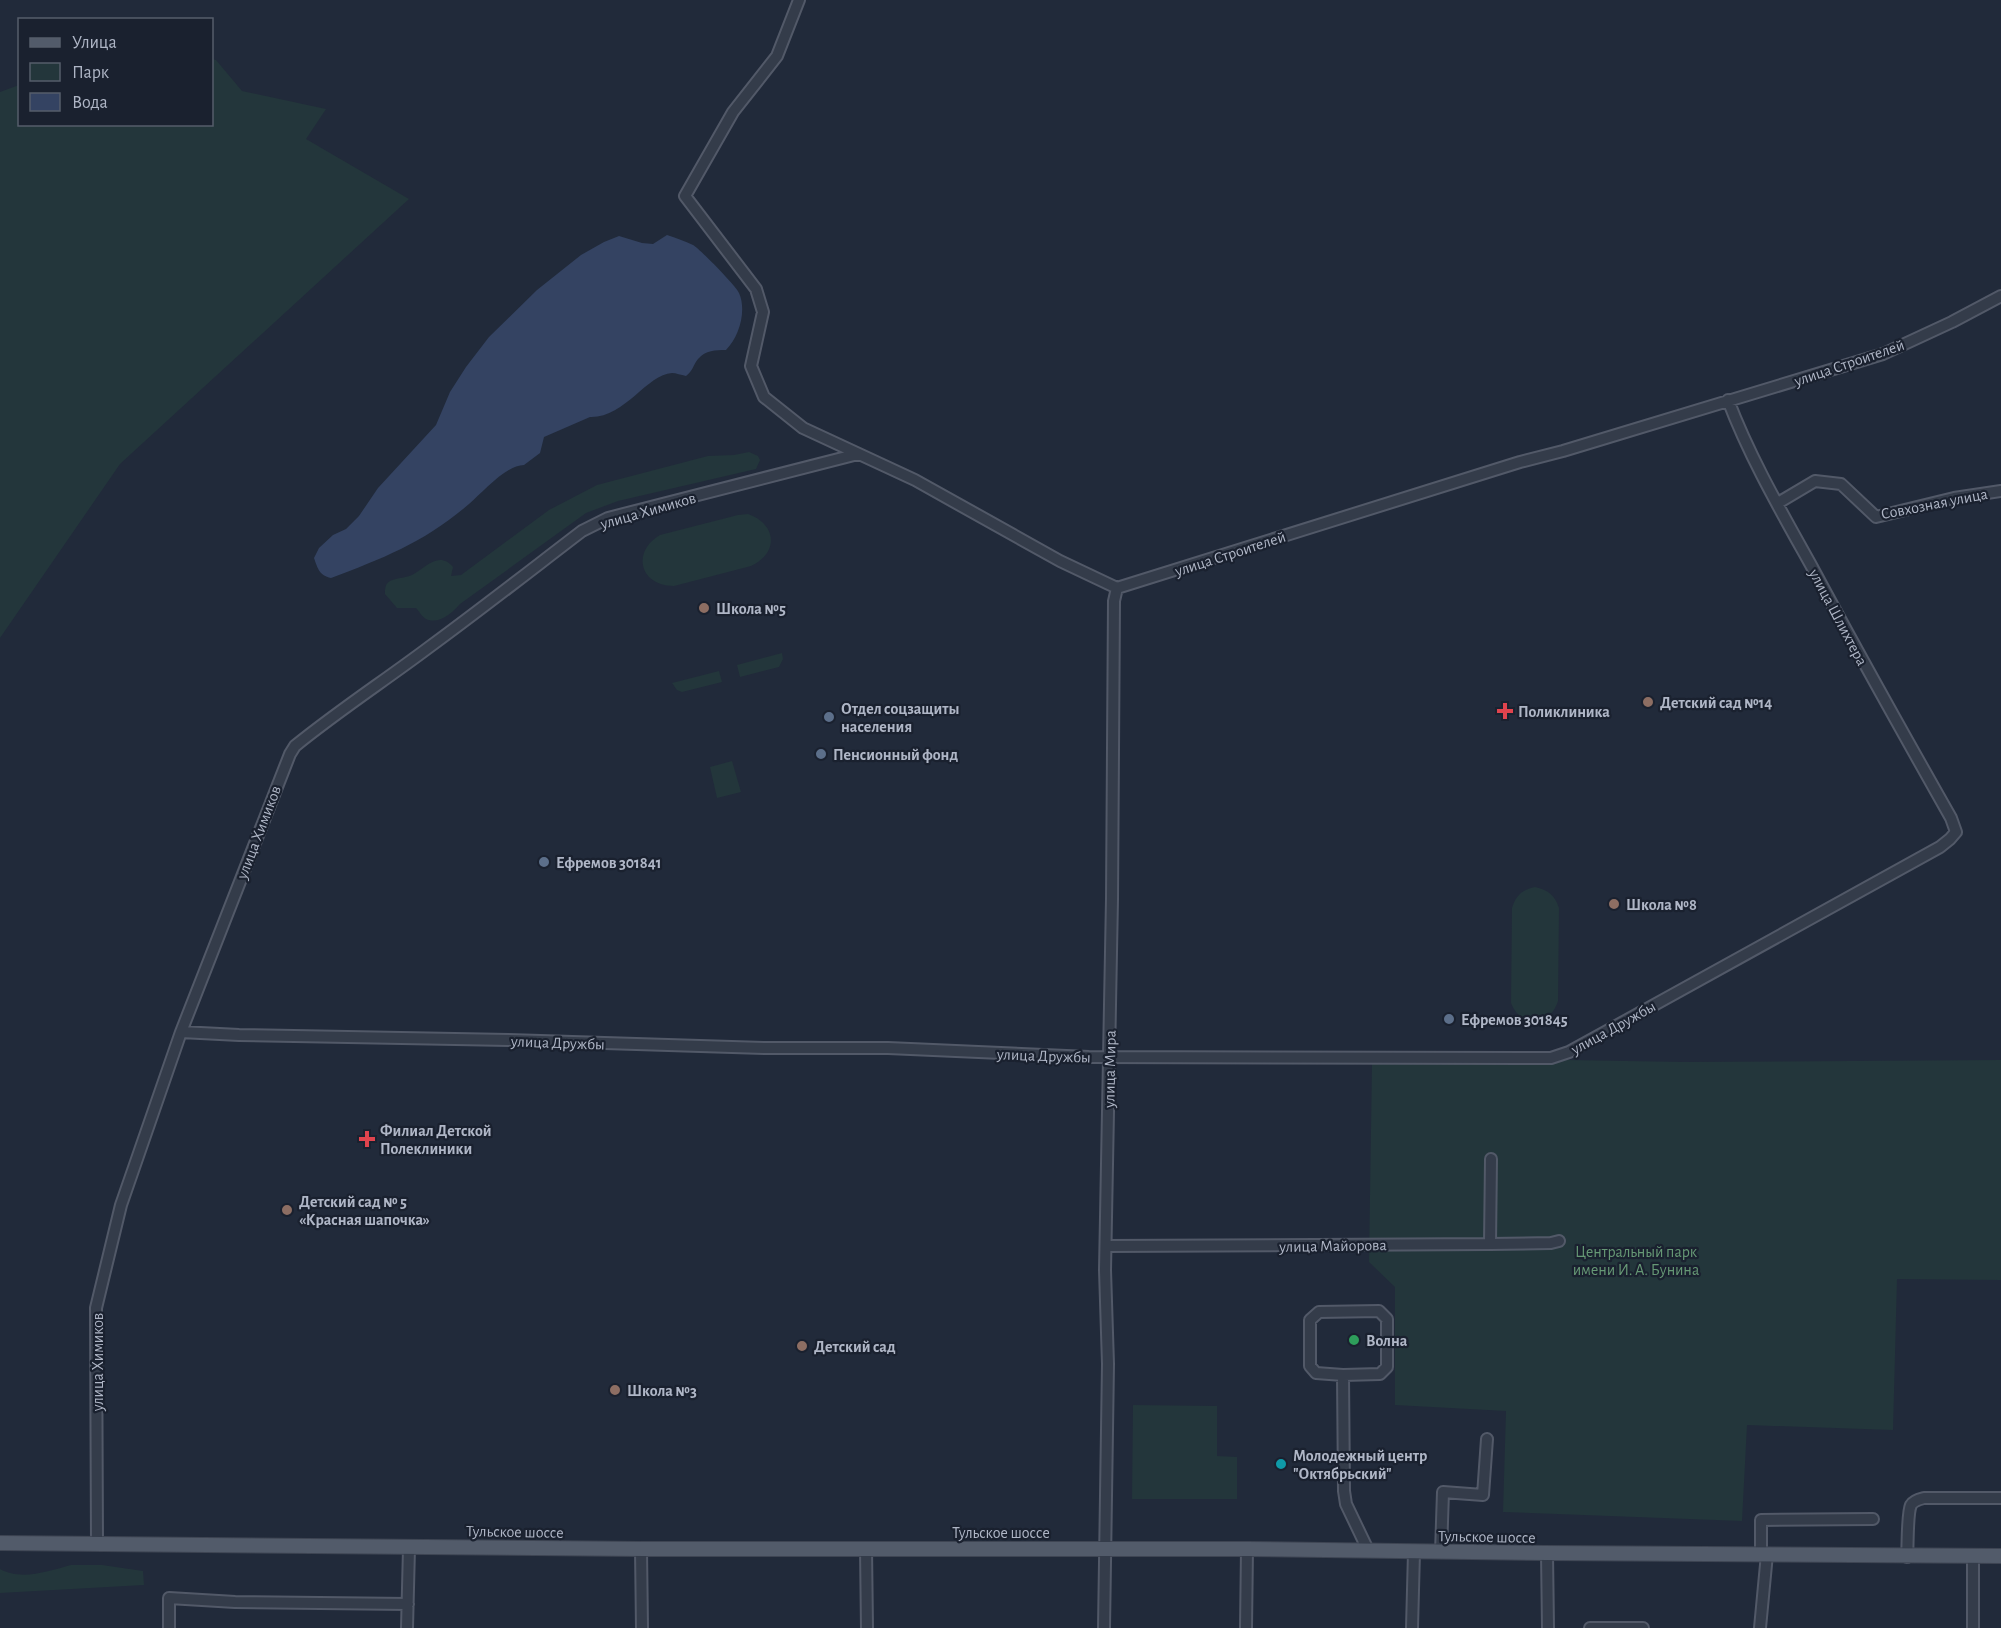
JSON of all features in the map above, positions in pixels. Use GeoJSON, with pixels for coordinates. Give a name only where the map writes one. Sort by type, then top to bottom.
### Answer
{"type":"FeatureCollection","features":[{"type":"Feature","properties":{"kind":"main road","name":"Тульское шоссе"},"geometry":{"type":"LineString","coordinates":[[0,1543],[408,1548],[1247,1549],[1907,1557],[2001,1556]]}},
{"type":"Feature","properties":{"kind":"street"},"geometry":{"type":"LineString","coordinates":[[799,0],[777,56],[733,112],[686,196],[756,289],[763,312],[751,366],[764,397],[803,428],[915,480],[1060,561],[1118,588]]}},
{"type":"Feature","properties":{"kind":"street","name":"улица Строителей"},"geometry":{"type":"LineString","coordinates":[[1118,588],[1520,462],[1883,354],[2001,296]]}},
{"type":"Feature","properties":{"kind":"street","name":"улица Шлихтера"},"geometry":{"type":"LineString","coordinates":[[1728,400],[1778,503],[1951,818],[1956,832]]}},
{"type":"Feature","properties":{"kind":"street","name":"улица Химиков"},"geometry":{"type":"LineString","coordinates":[[97,1544],[96,1308],[121,1205],[181,1032],[285,764],[295,746],[582,531],[608,518],[858,454]]}},
{"type":"Feature","properties":{"kind":"street","name":"Совхозная улица"},"geometry":{"type":"LineString","coordinates":[[1778,503],[1815,481],[1841,484],[1876,517],[1954,498],[2001,491]]}},
{"type":"Feature","properties":{"kind":"street","name":"улица Мира"},"geometry":{"type":"LineString","coordinates":[[1104,1628],[1114,601],[1118,588]]}},
{"type":"Feature","properties":{"kind":"street","name":"улица Дружбы"},"geometry":{"type":"LineString","coordinates":[[181,1032],[772,1048],[888,1048],[1089,1057],[1551,1058],[1569,1052],[1917,860],[1940,847],[1956,832]]}},
{"type":"Feature","properties":{"kind":"street"},"geometry":{"type":"LineString","coordinates":[[1490,1244],[1491,1159]]}},
{"type":"Feature","properties":{"kind":"street","name":"улица Майорова"},"geometry":{"type":"LineString","coordinates":[[1106,1246],[1490,1244],[1559,1241]]}},
{"type":"Feature","properties":{"kind":"street"},"geometry":{"type":"LineString","coordinates":[[1379,1311],[1387,1319],[1387,1367],[1380,1374],[1343,1375],[1316,1373],[1310,1366],[1310,1320],[1319,1312],[1379,1311]]}},
{"type":"Feature","properties":{"kind":"street"},"geometry":{"type":"LineString","coordinates":[[1343,1375],[1344,1491],[1346,1504],[1368,1550]]}},
{"type":"Feature","properties":{"kind":"street"},"geometry":{"type":"LineString","coordinates":[[1441,1552],[1443,1492],[1483,1495],[1487,1439]]}},
{"type":"Feature","properties":{"kind":"street"},"geometry":{"type":"LineString","coordinates":[[1907,1557],[1911,1505],[1916,1500],[2001,1497]]}},
{"type":"Feature","properties":{"kind":"street"},"geometry":{"type":"LineString","coordinates":[[1760,1628],[1764,1554],[1761,1520],[1873,1519]]}},
{"type":"Feature","properties":{"kind":"street"},"geometry":{"type":"LineString","coordinates":[[407,1628],[408,1548]]}},
{"type":"Feature","properties":{"kind":"street"},"geometry":{"type":"LineString","coordinates":[[866,1548],[867,1628]]}},
{"type":"Feature","properties":{"kind":"street"},"geometry":{"type":"LineString","coordinates":[[641,1549],[642,1628]]}},
{"type":"Feature","properties":{"kind":"street"},"geometry":{"type":"LineString","coordinates":[[1245,1628],[1247,1549]]}},
{"type":"Feature","properties":{"kind":"street"},"geometry":{"type":"LineString","coordinates":[[1412,1628],[1414,1552]]}},
{"type":"Feature","properties":{"kind":"street"},"geometry":{"type":"LineString","coordinates":[[1547,1553],[1548,1628]]}},
{"type":"Feature","properties":{"kind":"street"},"geometry":{"type":"LineString","coordinates":[[1973,1557],[1973,1628]]}},
{"type":"Feature","properties":{"kind":"street"},"geometry":{"type":"LineString","coordinates":[[169,1628],[169,1598],[235,1602],[408,1604]]}},
{"type":"Feature","properties":{"kind":"street"},"geometry":{"type":"LineString","coordinates":[[1590,1628],[1643,1628]]}},
{"type":"Feature","properties":{"kind":"green space"},"geometry":{"type":"Polygon","coordinates":[[[213,59],[216,60],[242,91],[326,109],[306,139],[409,199],[120,464],[0,638],[0,92],[18,85],[18,126],[213,126],[213,59]]]}},
{"type":"Feature","properties":{"kind":"green space"},"geometry":{"type":"Polygon","coordinates":[[[749,452],[758,456],[760,460],[756,469],[618,501],[586,513],[440,619],[426,619],[416,608],[397,608],[385,594],[386,585],[390,581],[412,575],[437,560],[448,562],[453,567],[451,576],[461,575],[549,510],[597,485],[708,456],[749,452]]]}},
{"type":"Feature","properties":{"kind":"green space"},"geometry":{"type":"Polygon","coordinates":[[[748,514],[765,525],[771,539],[766,554],[751,566],[674,586],[662,585],[653,580],[643,567],[645,550],[660,535],[748,514]]]}},
{"type":"Feature","properties":{"kind":"green space"},"geometry":{"type":"Polygon","coordinates":[[[782,653],[783,659],[779,667],[740,677],[737,665],[782,653]]]}},
{"type":"Feature","properties":{"kind":"green space"},"geometry":{"type":"Polygon","coordinates":[[[719,671],[722,682],[682,692],[677,690],[672,683],[719,671]]]}},
{"type":"Feature","properties":{"kind":"green space"},"geometry":{"type":"Polygon","coordinates":[[[732,761],[741,792],[717,798],[710,767],[732,761]]]}},
{"type":"Feature","properties":{"kind":"green space"},"geometry":{"type":"Polygon","coordinates":[[[1535,887],[1550,894],[1559,908],[1558,1001],[1549,1016],[1535,1022],[1521,1017],[1511,1003],[1512,908],[1520,894],[1535,887]]]}},
{"type":"Feature","properties":{"kind":"green space","name":"Центральный парк имени И. А. Бунина"},"geometry":{"type":"Polygon","coordinates":[[[1446,1058],[1684,1062],[2001,1060],[2001,1280],[1897,1279],[1893,1430],[1747,1425],[1742,1521],[1503,1512],[1506,1411],[1395,1405],[1395,1287],[1369,1262],[1372,1063],[1446,1058]]]}},
{"type":"Feature","properties":{"kind":"green space"},"geometry":{"type":"Polygon","coordinates":[[[1133,1405],[1217,1406],[1217,1456],[1237,1457],[1237,1499],[1132,1499],[1133,1405]]]}},
{"type":"Feature","properties":{"kind":"green space"},"geometry":{"type":"Polygon","coordinates":[[[71,1565],[102,1565],[143,1571],[144,1585],[0,1593],[0,1569],[8,1573],[26,1575],[71,1565]]]}},
{"type":"Feature","properties":{"kind":"water"},"geometry":{"type":"Polygon","coordinates":[[[667,235],[697,248],[737,289],[741,300],[742,316],[735,338],[726,350],[707,352],[698,359],[686,376],[672,373],[663,375],[614,411],[590,417],[544,437],[540,453],[524,465],[502,474],[453,517],[420,539],[386,556],[331,578],[321,573],[314,558],[319,548],[333,535],[346,529],[359,516],[378,488],[436,425],[450,392],[466,367],[489,337],[537,290],[581,255],[604,242],[619,236],[653,244],[667,235]]]}},
{"type":"Feature","properties":{"kind":"place","name":"Школа №5"},"geometry":{"type":"Point","coordinates":[704,608]}},
{"type":"Feature","properties":{"kind":"place","name":"Детский сад №14"},"geometry":{"type":"Point","coordinates":[1648,702]}},
{"type":"Feature","properties":{"kind":"place","name":"Поликлиника"},"geometry":{"type":"Point","coordinates":[1505,711]}},
{"type":"Feature","properties":{"kind":"place","name":"Отдел соцзащиты населения"},"geometry":{"type":"Point","coordinates":[829,717]}},
{"type":"Feature","properties":{"kind":"place","name":"Пенсионный фонд"},"geometry":{"type":"Point","coordinates":[821,754]}},
{"type":"Feature","properties":{"kind":"place","name":"Ефремов 301841"},"geometry":{"type":"Point","coordinates":[544,862]}},
{"type":"Feature","properties":{"kind":"place","name":"Школа №8"},"geometry":{"type":"Point","coordinates":[1614,904]}},
{"type":"Feature","properties":{"kind":"place","name":"Ефремов 301845"},"geometry":{"type":"Point","coordinates":[1449,1019]}},
{"type":"Feature","properties":{"kind":"place","name":"Филиал Детской Полеклиники"},"geometry":{"type":"Point","coordinates":[367,1139]}},
{"type":"Feature","properties":{"kind":"place","name":"Детский сад № 5 «Красная шапочка»"},"geometry":{"type":"Point","coordinates":[287,1210]}},
{"type":"Feature","properties":{"kind":"place","name":"Волна"},"geometry":{"type":"Point","coordinates":[1354,1340]}},
{"type":"Feature","properties":{"kind":"place","name":"Детский сад"},"geometry":{"type":"Point","coordinates":[802,1346]}},
{"type":"Feature","properties":{"kind":"place","name":"Школа №3"},"geometry":{"type":"Point","coordinates":[615,1390]}},
{"type":"Feature","properties":{"kind":"place","name":"Молодежный центр \"Октябрьский\""},"geometry":{"type":"Point","coordinates":[1281,1464]}}]}
